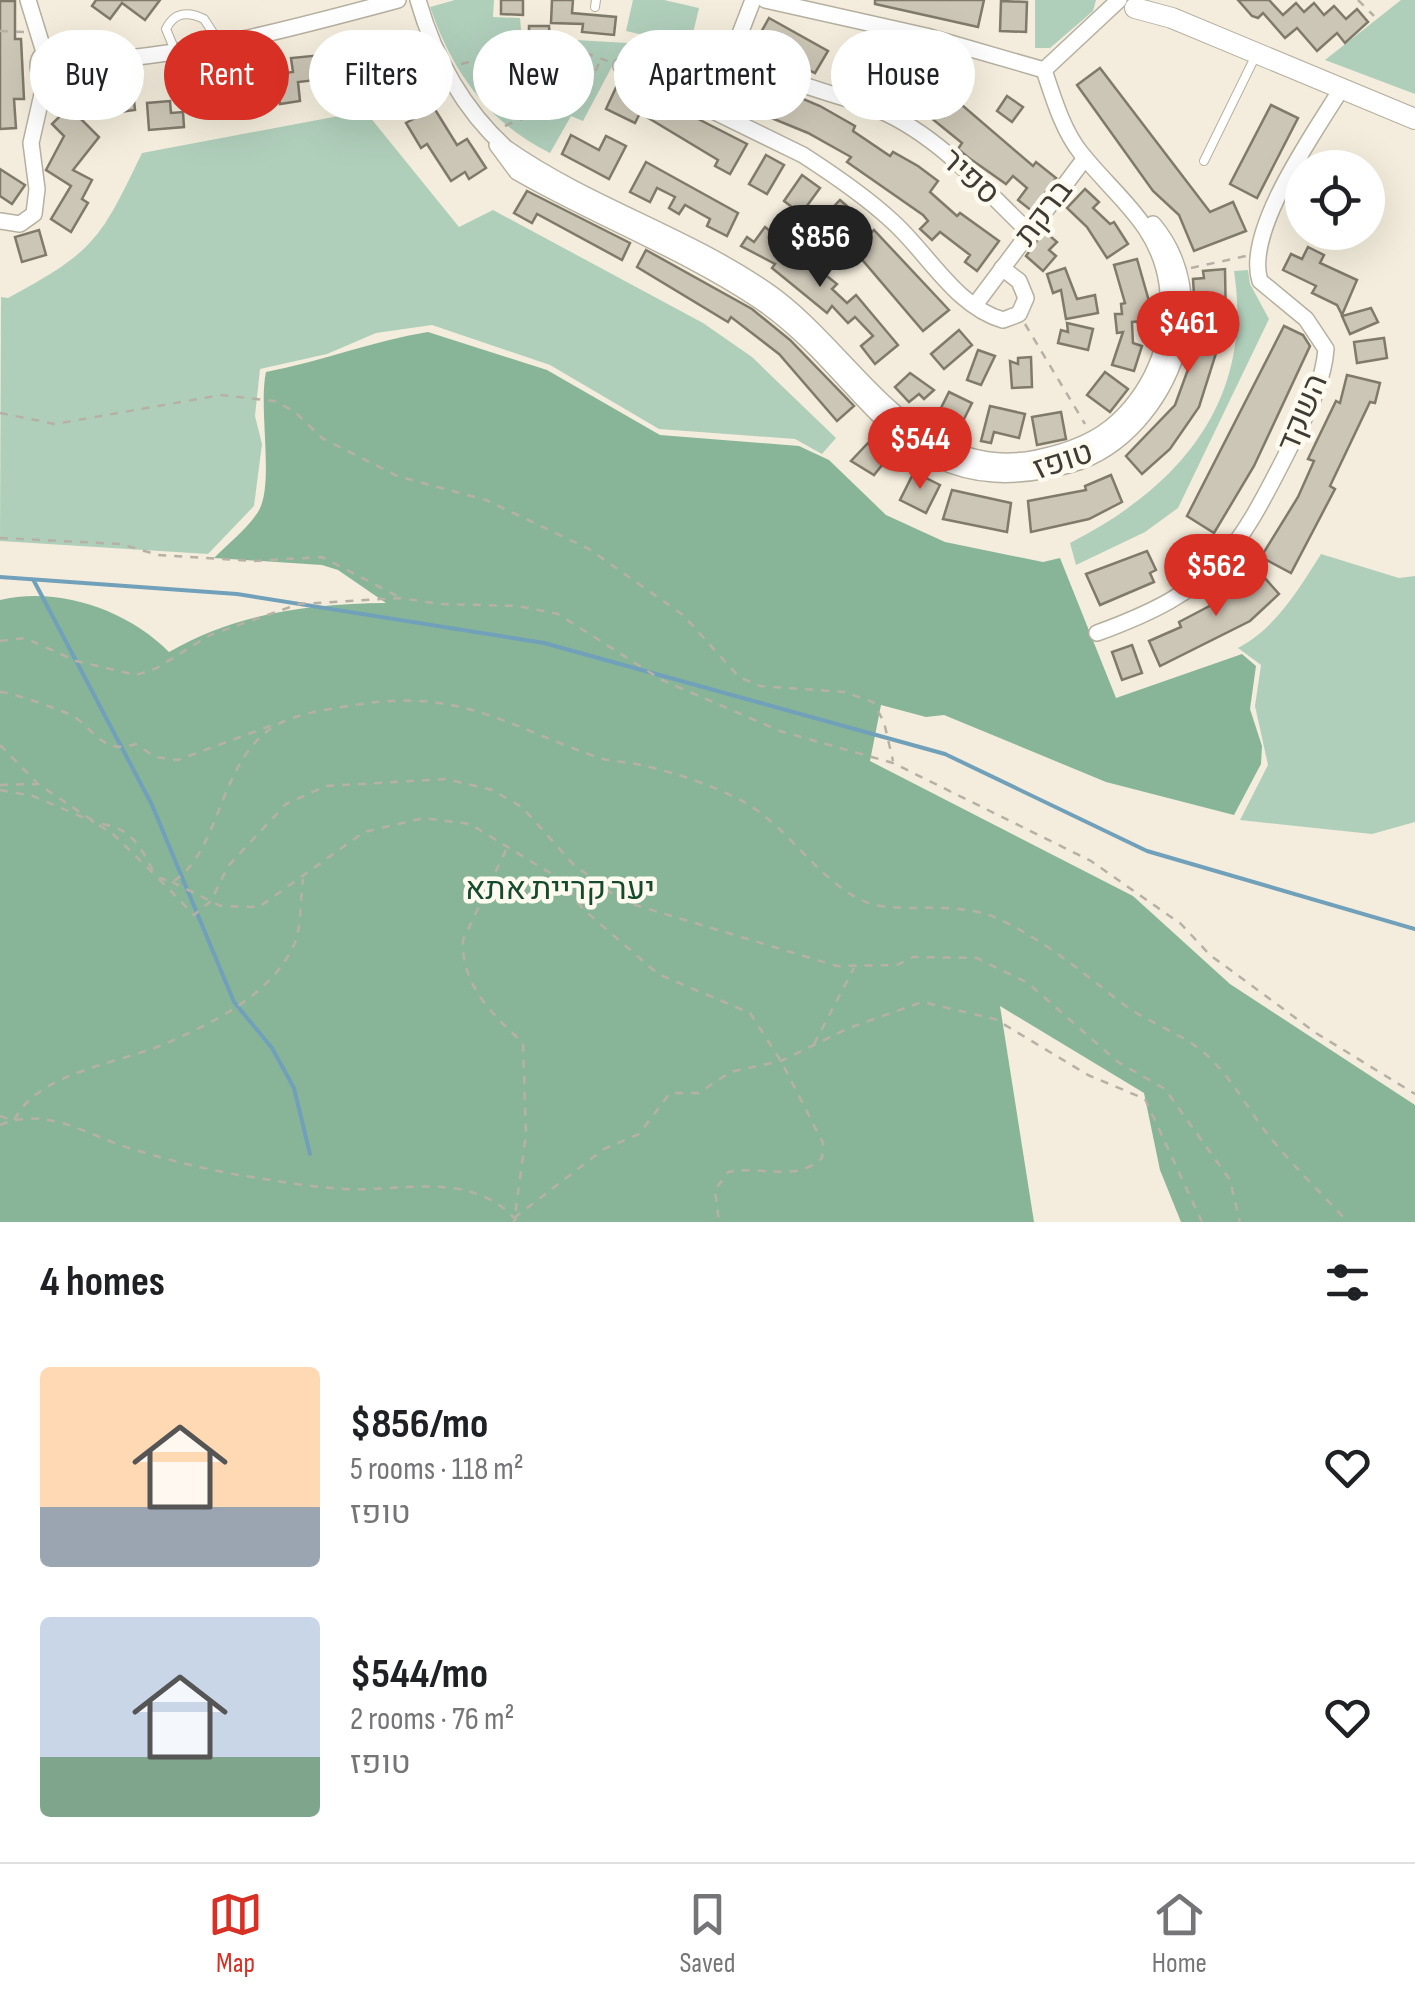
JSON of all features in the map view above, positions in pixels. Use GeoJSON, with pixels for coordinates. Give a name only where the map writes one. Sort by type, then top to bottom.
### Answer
{"type":"FeatureCollection","features":[{"type":"Feature","properties":{"kind":"street"},"geometry":{"type":"LineString","coordinates":[[28,0],[36,30]]}},
{"type":"Feature","properties":{"kind":"street"},"geometry":{"type":"LineString","coordinates":[[283,30],[398,0]]}},
{"type":"Feature","properties":{"kind":"street","name":"טופז"},"geometry":{"type":"LineString","coordinates":[[418,0],[430,30]]}},
{"type":"Feature","properties":{"kind":"street","name":"ספיר"},"geometry":{"type":"LineString","coordinates":[[753,0],[736,44],[742,55],[772,72],[870,106],[912,126],[1029,232]]}},
{"type":"Feature","properties":{"kind":"street"},"geometry":{"type":"LineString","coordinates":[[765,0],[910,32],[1044,70],[1131,4],[1415,118]]}},
{"type":"Feature","properties":{"kind":"street","name":"טופז"},"geometry":{"type":"LineString","coordinates":[[453,80],[517,172],[758,300],[905,442],[970,471],[1012,475],[1056,468],[1101,450],[1134,425],[1160,390],[1178,349],[1183,304],[1179,271],[1161,232],[1085,158],[1044,70]]}},
{"type":"Feature","properties":{"kind":"street"},"geometry":{"type":"LineString","coordinates":[[1258,254],[1285,187],[1340,90]]}},
{"type":"Feature","properties":{"kind":"street"},"geometry":{"type":"LineString","coordinates":[[0,221],[20,224],[34,214],[38,189],[31,144],[37,120]]}},
{"type":"Feature","properties":{"kind":"street"},"geometry":{"type":"LineString","coordinates":[[731,120],[831,173],[894,222],[975,305],[1003,320],[1019,314],[1024,289],[1002,268]]}},
{"type":"Feature","properties":{"kind":"street","name":"טופז"},"geometry":{"type":"LineString","coordinates":[[490,134],[547,174],[765,289],[801,318],[896,416],[931,441],[974,457],[1012,462],[1052,455],[1094,439],[1137,400],[1158,364],[1168,324],[1164,268],[1146,224],[1132,205]]}},
{"type":"Feature","properties":{"kind":"street","name":"ברקת"},"geometry":{"type":"LineString","coordinates":[[975,305],[1085,158]]}},
{"type":"Feature","properties":{"kind":"street","name":"השקד"},"geometry":{"type":"LineString","coordinates":[[1097,632],[1164,604],[1224,561],[1247,531],[1318,390],[1326,349],[1306,319],[1260,281],[1258,254]]}},
{"type":"Feature","properties":{"kind":"lane"},"geometry":{"type":"LineString","coordinates":[[166,30],[170,21],[185,13],[204,19],[211,30]]}},
{"type":"Feature","properties":{"kind":"lane"},"geometry":{"type":"LineString","coordinates":[[1204,161],[1256,55]]}},
{"type":"Feature","properties":{"kind":"path"},"geometry":{"type":"LineString","coordinates":[[1358,0],[1374,16]]}},
{"type":"Feature","properties":{"kind":"path"},"geometry":{"type":"LineString","coordinates":[[0,31],[30,32]]}},
{"type":"Feature","properties":{"kind":"path"},"geometry":{"type":"LineString","coordinates":[[594,56],[614,64]]}},
{"type":"Feature","properties":{"kind":"path"},"geometry":{"type":"LineString","coordinates":[[594,74],[601,59]]}},
{"type":"Feature","properties":{"kind":"path"},"geometry":{"type":"LineString","coordinates":[[490,134],[518,120]]}},
{"type":"Feature","properties":{"kind":"path"},"geometry":{"type":"LineString","coordinates":[[1179,271],[1258,254]]}},
{"type":"Feature","properties":{"kind":"path"},"geometry":{"type":"LineString","coordinates":[[1019,314],[1094,439]]}},
{"type":"Feature","properties":{"kind":"path"},"geometry":{"type":"LineString","coordinates":[[0,413],[55,424],[221,396],[274,401],[294,412],[322,438],[397,476],[486,500],[589,549],[682,615],[739,677],[760,686],[844,692],[873,702],[884,722],[893,763]]}},
{"type":"Feature","properties":{"kind":"path"},"geometry":{"type":"LineString","coordinates":[[0,538],[121,544],[158,555],[252,561],[322,558],[400,598]]}},
{"type":"Feature","properties":{"kind":"path"},"geometry":{"type":"LineString","coordinates":[[0,641],[25,638],[76,661],[136,675],[157,668],[210,635],[299,604],[400,598],[440,604],[518,606],[558,614],[662,680],[780,731],[893,763],[1091,861],[1181,924],[1210,955],[1316,1033],[1415,1094]]}},
{"type":"Feature","properties":{"kind":"path"},"geometry":{"type":"LineString","coordinates":[[0,692],[14,692],[34,704],[72,715],[86,733],[106,745],[121,748],[136,744],[155,757],[178,760],[288,720],[408,697],[438,700],[532,729],[602,759],[647,766],[719,790],[765,817],[830,881],[863,901],[893,907],[945,904],[996,918],[1057,949],[1122,1003],[1200,1049],[1237,1088],[1291,1161],[1348,1222]]}},
{"type":"Feature","properties":{"kind":"path"},"geometry":{"type":"LineString","coordinates":[[172,882],[193,863],[238,766],[257,742],[288,720]]}},
{"type":"Feature","properties":{"kind":"path"},"geometry":{"type":"LineString","coordinates":[[0,745],[38,784],[98,824],[194,915],[211,902],[228,866],[286,804],[326,786],[446,778],[492,790],[522,807],[573,864],[622,901],[854,968],[897,965],[914,957],[977,958],[1028,983],[1118,1062],[1165,1089],[1230,1180],[1240,1222]]}},
{"type":"Feature","properties":{"kind":"path"},"geometry":{"type":"LineString","coordinates":[[0,788],[38,784]]}},
{"type":"Feature","properties":{"kind":"path"},"geometry":{"type":"LineString","coordinates":[[0,788],[98,824],[122,828],[138,844],[156,876],[211,902],[259,907],[364,832],[424,818],[470,824],[491,834],[506,850],[560,879],[583,909],[658,974],[750,1013],[781,1061],[823,1143],[822,1158],[812,1168],[789,1174],[728,1172],[715,1190],[719,1222]]}},
{"type":"Feature","properties":{"kind":"path"},"geometry":{"type":"LineString","coordinates":[[506,850],[464,940],[462,956],[486,1008],[522,1043],[526,1134],[515,1221]]}},
{"type":"Feature","properties":{"kind":"path"},"geometry":{"type":"LineString","coordinates":[[14,1121],[23,1101],[108,1060],[164,1045],[264,989],[294,945],[304,878]]}},
{"type":"Feature","properties":{"kind":"path"},"geometry":{"type":"LineString","coordinates":[[814,1045],[854,968]]}},
{"type":"Feature","properties":{"kind":"path"},"geometry":{"type":"LineString","coordinates":[[515,1221],[604,1149],[639,1134],[670,1093],[698,1093],[730,1072],[781,1061],[922,1002],[995,1019],[1088,1075],[1145,1099],[1202,1222]]}},
{"type":"Feature","properties":{"kind":"path"},"geometry":{"type":"LineString","coordinates":[[0,1116],[14,1121]]}},
{"type":"Feature","properties":{"kind":"path"},"geometry":{"type":"LineString","coordinates":[[0,1125],[33,1117],[64,1122],[145,1152],[216,1172],[288,1183],[346,1189],[454,1187],[481,1194],[515,1221]]}},
{"type":"Feature","properties":{"kind":"green space"},"geometry":{"type":"Polygon","coordinates":[[[455,0],[494,0],[493,17],[520,18],[521,30],[473,30],[473,90],[453,58],[453,30],[439,30],[430,7],[455,0]]]}},
{"type":"Feature","properties":{"kind":"green space"},"geometry":{"type":"Polygon","coordinates":[[[633,0],[664,0],[699,8],[694,30],[626,30],[633,0]]]}},
{"type":"Feature","properties":{"kind":"green space"},"geometry":{"type":"Polygon","coordinates":[[[1035,0],[1096,0],[1093,11],[1050,48],[1035,48],[1035,0]]]}},
{"type":"Feature","properties":{"kind":"green space"},"geometry":{"type":"Polygon","coordinates":[[[1401,0],[1415,0],[1415,94],[1325,60],[1401,0]]]}},
{"type":"Feature","properties":{"kind":"green space"},"geometry":{"type":"Polygon","coordinates":[[[594,41],[614,42],[614,63],[594,100],[594,41]]]}},
{"type":"Feature","properties":{"kind":"green space"},"geometry":{"type":"Polygon","coordinates":[[[317,120],[372,120],[459,227],[493,210],[703,323],[752,357],[836,438],[822,454],[795,439],[659,429],[550,365],[432,325],[376,333],[327,354],[260,369],[255,416],[262,444],[254,506],[208,554],[0,541],[1,297],[8,298],[60,268],[92,241],[116,206],[142,153],[317,120]]]}},
{"type":"Feature","properties":{"kind":"green space"},"geometry":{"type":"Polygon","coordinates":[[[501,120],[569,120],[550,153],[501,120]]]}},
{"type":"Feature","properties":{"kind":"green space"},"geometry":{"type":"Polygon","coordinates":[[[1248,270],[1250,284],[1269,319],[1178,508],[1145,532],[1076,565],[1070,543],[1145,495],[1176,467],[1201,435],[1220,399],[1232,360],[1237,318],[1234,271],[1248,270]]]}},
{"type":"Feature","properties":{"kind":"green space","name":"יער קריית אתא"},"geometry":{"type":"Polygon","coordinates":[[[428,332],[547,370],[660,435],[799,446],[829,460],[886,515],[945,542],[1043,562],[1060,558],[1116,698],[1242,654],[1256,666],[1250,709],[1262,746],[1261,764],[1234,815],[1106,782],[944,715],[926,717],[881,705],[870,761],[1133,896],[1230,984],[1415,1105],[1415,1222],[1181,1222],[1160,1170],[1144,1093],[1000,1006],[1034,1222],[0,1222],[0,600],[45,596],[91,605],[133,624],[169,652],[221,628],[274,613],[386,603],[338,570],[322,565],[214,558],[249,524],[263,500],[266,372],[428,332]]]}},
{"type":"Feature","properties":{"kind":"green space"},"geometry":{"type":"Polygon","coordinates":[[[1321,554],[1399,578],[1415,576],[1415,822],[1372,834],[1240,820],[1268,765],[1255,706],[1261,665],[1238,648],[1275,619],[1321,554]]]}},
{"type":"Feature","properties":{"kind":"building"},"geometry":{"type":"Polygon","coordinates":[[[96,0],[160,0],[145,20],[122,3],[110,19],[92,6],[96,0]]]}},
{"type":"Feature","properties":{"kind":"building"},"geometry":{"type":"Polygon","coordinates":[[[501,0],[523,0],[523,15],[501,14],[501,0]]]}},
{"type":"Feature","properties":{"kind":"building"},"geometry":{"type":"Polygon","coordinates":[[[552,0],[573,0],[572,13],[616,17],[614,35],[582,30],[583,24],[551,23],[552,0]]]}},
{"type":"Feature","properties":{"kind":"building"},"geometry":{"type":"Polygon","coordinates":[[[875,0],[984,0],[978,27],[875,4],[875,0]]]}},
{"type":"Feature","properties":{"kind":"building"},"geometry":{"type":"Polygon","coordinates":[[[1238,0],[1269,0],[1283,15],[1296,3],[1304,12],[1314,3],[1324,15],[1334,6],[1346,19],[1357,9],[1368,22],[1345,43],[1337,33],[1317,51],[1297,28],[1285,38],[1263,13],[1258,18],[1252,16],[1238,0]]]}},
{"type":"Feature","properties":{"kind":"building"},"geometry":{"type":"Polygon","coordinates":[[[0,1],[15,1],[15,39],[21,39],[24,99],[14,99],[16,128],[0,129],[0,1]]]}},
{"type":"Feature","properties":{"kind":"building"},"geometry":{"type":"Polygon","coordinates":[[[1001,1],[1027,2],[1026,32],[1000,31],[1001,1]]]}},
{"type":"Feature","properties":{"kind":"building"},"geometry":{"type":"Polygon","coordinates":[[[769,18],[790,30],[762,30],[769,18]]]}},
{"type":"Feature","properties":{"kind":"building"},"geometry":{"type":"Polygon","coordinates":[[[529,26],[549,26],[549,30],[529,30],[529,26]]]}},
{"type":"Feature","properties":{"kind":"building"},"geometry":{"type":"Polygon","coordinates":[[[811,41],[828,51],[815,73],[811,71],[811,41]]]}},
{"type":"Feature","properties":{"kind":"building"},"geometry":{"type":"Polygon","coordinates":[[[309,56],[309,81],[298,82],[300,101],[289,103],[289,72],[293,72],[291,58],[309,56]]]}},
{"type":"Feature","properties":{"kind":"building"},"geometry":{"type":"Polygon","coordinates":[[[1100,68],[1210,212],[1233,202],[1246,231],[1194,251],[1179,215],[1153,191],[1077,85],[1100,68]]]}},
{"type":"Feature","properties":{"kind":"building"},"geometry":{"type":"Polygon","coordinates":[[[614,92],[614,113],[606,109],[614,92]]]}},
{"type":"Feature","properties":{"kind":"building"},"geometry":{"type":"Polygon","coordinates":[[[1007,96],[1023,107],[1012,122],[997,111],[1007,96]]]}},
{"type":"Feature","properties":{"kind":"building"},"geometry":{"type":"Polygon","coordinates":[[[164,102],[164,120],[184,120],[184,127],[149,130],[147,103],[164,102]]]}},
{"type":"Feature","properties":{"kind":"building"},"geometry":{"type":"Polygon","coordinates":[[[811,102],[820,106],[831,112],[831,120],[844,120],[855,126],[853,131],[890,156],[893,152],[938,181],[930,192],[957,216],[960,213],[999,241],[977,271],[965,262],[970,255],[940,232],[932,240],[920,229],[928,221],[923,215],[847,162],[851,157],[776,120],[811,120],[811,102]]]}},
{"type":"Feature","properties":{"kind":"building"},"geometry":{"type":"Polygon","coordinates":[[[1271,105],[1298,118],[1257,198],[1230,184],[1271,105]]]}},
{"type":"Feature","properties":{"kind":"building"},"geometry":{"type":"Polygon","coordinates":[[[975,116],[1033,166],[1036,162],[1056,178],[1032,211],[1018,200],[1027,188],[1013,176],[1006,184],[958,149],[962,143],[934,120],[975,120],[975,116]]]}},
{"type":"Feature","properties":{"kind":"building"},"geometry":{"type":"Polygon","coordinates":[[[56,120],[82,120],[99,137],[73,170],[92,180],[82,199],[88,203],[71,232],[51,219],[71,186],[46,170],[64,136],[52,124],[56,120]]]}},
{"type":"Feature","properties":{"kind":"building"},"geometry":{"type":"Polygon","coordinates":[[[442,120],[457,145],[467,139],[486,168],[469,179],[465,172],[451,181],[427,144],[421,148],[406,123],[442,120]]]}},
{"type":"Feature","properties":{"kind":"building"},"geometry":{"type":"Polygon","coordinates":[[[652,120],[700,120],[747,144],[730,174],[715,166],[718,160],[652,120]]]}},
{"type":"Feature","properties":{"kind":"building"},"geometry":{"type":"Polygon","coordinates":[[[571,135],[599,150],[606,136],[626,146],[609,179],[562,154],[571,135]]]}},
{"type":"Feature","properties":{"kind":"building"},"geometry":{"type":"Polygon","coordinates":[[[766,155],[784,165],[767,194],[749,184],[766,155]]]}},
{"type":"Feature","properties":{"kind":"building"},"geometry":{"type":"Polygon","coordinates":[[[646,162],[738,213],[727,236],[707,226],[710,219],[685,205],[679,214],[669,208],[675,197],[657,188],[650,202],[630,192],[646,162]]]}},
{"type":"Feature","properties":{"kind":"building"},"geometry":{"type":"Polygon","coordinates":[[[0,169],[25,185],[12,204],[0,196],[0,169]]]}},
{"type":"Feature","properties":{"kind":"building"},"geometry":{"type":"Polygon","coordinates":[[[802,175],[820,188],[801,214],[784,201],[802,175]]]}},
{"type":"Feature","properties":{"kind":"building"},"geometry":{"type":"Polygon","coordinates":[[[1085,189],[1099,202],[1093,208],[1110,224],[1114,222],[1128,244],[1107,258],[1087,227],[1067,208],[1085,189]]]}},
{"type":"Feature","properties":{"kind":"building"},"geometry":{"type":"Polygon","coordinates":[[[527,191],[630,243],[622,260],[537,214],[532,223],[514,213],[527,191]]]}},
{"type":"Feature","properties":{"kind":"building"},"geometry":{"type":"Polygon","coordinates":[[[840,200],[855,213],[839,230],[824,217],[840,200]]]}},
{"type":"Feature","properties":{"kind":"building"},"geometry":{"type":"Polygon","coordinates":[[[765,227],[837,284],[832,289],[847,303],[856,295],[898,345],[875,364],[861,346],[873,336],[855,317],[848,323],[832,306],[827,313],[772,268],[775,264],[741,246],[747,237],[754,242],[765,227]]]}},
{"type":"Feature","properties":{"kind":"building"},"geometry":{"type":"Polygon","coordinates":[[[39,230],[46,255],[22,262],[15,237],[39,230]]]}},
{"type":"Feature","properties":{"kind":"building"},"geometry":{"type":"Polygon","coordinates":[[[874,230],[949,310],[923,331],[853,249],[874,230]]]}},
{"type":"Feature","properties":{"kind":"building"},"geometry":{"type":"Polygon","coordinates":[[[1044,231],[1057,242],[1049,250],[1056,256],[1043,271],[1026,256],[1044,231]]]}},
{"type":"Feature","properties":{"kind":"building"},"geometry":{"type":"Polygon","coordinates":[[[646,250],[752,309],[790,340],[854,406],[837,421],[779,354],[731,317],[728,322],[637,267],[646,250]]]}},
{"type":"Feature","properties":{"kind":"building"},"geometry":{"type":"Polygon","coordinates":[[[1306,250],[1314,250],[1324,255],[1320,263],[1357,280],[1342,315],[1337,305],[1312,293],[1316,286],[1283,270],[1291,254],[1302,259],[1306,250]]]}},
{"type":"Feature","properties":{"kind":"building"},"geometry":{"type":"Polygon","coordinates":[[[1137,259],[1149,301],[1156,300],[1157,320],[1132,322],[1133,343],[1142,346],[1134,371],[1112,365],[1123,332],[1117,333],[1115,314],[1122,314],[1121,304],[1125,303],[1114,265],[1137,259]]]}},
{"type":"Feature","properties":{"kind":"building"},"geometry":{"type":"Polygon","coordinates":[[[1065,268],[1077,299],[1095,295],[1098,313],[1066,319],[1061,290],[1053,293],[1047,274],[1065,268]]]}},
{"type":"Feature","properties":{"kind":"building"},"geometry":{"type":"Polygon","coordinates":[[[1225,269],[1226,325],[1214,325],[1214,346],[1218,347],[1199,407],[1170,449],[1142,474],[1126,456],[1175,405],[1190,364],[1192,341],[1196,342],[1197,316],[1208,316],[1208,294],[1194,295],[1193,279],[1204,278],[1203,271],[1225,269]]]}},
{"type":"Feature","properties":{"kind":"building"},"geometry":{"type":"Polygon","coordinates":[[[1371,308],[1378,322],[1350,334],[1342,316],[1371,308]]]}},
{"type":"Feature","properties":{"kind":"building"},"geometry":{"type":"Polygon","coordinates":[[[1067,323],[1093,329],[1088,350],[1058,343],[1061,330],[1068,332],[1067,323]]]}},
{"type":"Feature","properties":{"kind":"building"},"geometry":{"type":"Polygon","coordinates":[[[1284,326],[1303,335],[1310,346],[1254,466],[1214,533],[1187,516],[1284,326]]]}},
{"type":"Feature","properties":{"kind":"building"},"geometry":{"type":"Polygon","coordinates":[[[959,330],[972,345],[944,369],[931,354],[959,330]]]}},
{"type":"Feature","properties":{"kind":"building"},"geometry":{"type":"Polygon","coordinates":[[[1384,338],[1387,358],[1357,363],[1354,342],[1384,338]]]}},
{"type":"Feature","properties":{"kind":"building"},"geometry":{"type":"Polygon","coordinates":[[[978,350],[995,356],[981,385],[967,380],[978,350]]]}},
{"type":"Feature","properties":{"kind":"building"},"geometry":{"type":"Polygon","coordinates":[[[1031,357],[1032,387],[1012,388],[1010,361],[1018,364],[1018,358],[1031,357]]]}},
{"type":"Feature","properties":{"kind":"building"},"geometry":{"type":"Polygon","coordinates":[[[1105,372],[1128,389],[1110,412],[1087,395],[1105,372]]]}},
{"type":"Feature","properties":{"kind":"building"},"geometry":{"type":"Polygon","coordinates":[[[910,373],[934,390],[924,399],[919,394],[909,402],[895,387],[910,373]]]}},
{"type":"Feature","properties":{"kind":"building"},"geometry":{"type":"Polygon","coordinates":[[[1347,375],[1380,383],[1375,403],[1370,402],[1330,486],[1335,489],[1291,573],[1261,557],[1298,497],[1314,461],[1308,459],[1336,401],[1340,403],[1347,375]]]}},
{"type":"Feature","properties":{"kind":"building"},"geometry":{"type":"Polygon","coordinates":[[[949,392],[972,403],[958,431],[935,420],[949,392]]]}},
{"type":"Feature","properties":{"kind":"building"},"geometry":{"type":"Polygon","coordinates":[[[990,406],[1025,414],[1019,438],[994,432],[991,443],[981,441],[990,406]]]}},
{"type":"Feature","properties":{"kind":"building"},"geometry":{"type":"Polygon","coordinates":[[[1061,412],[1066,439],[1037,445],[1032,417],[1061,412]]]}},
{"type":"Feature","properties":{"kind":"building"},"geometry":{"type":"Polygon","coordinates":[[[868,443],[880,454],[876,459],[882,465],[874,475],[851,461],[868,443]]]}},
{"type":"Feature","properties":{"kind":"building"},"geometry":{"type":"Polygon","coordinates":[[[914,472],[940,485],[926,513],[900,500],[914,472]]]}},
{"type":"Feature","properties":{"kind":"building"},"geometry":{"type":"Polygon","coordinates":[[[1111,475],[1122,502],[1089,519],[1031,532],[1028,501],[1086,490],[1085,486],[1111,475]]]}},
{"type":"Feature","properties":{"kind":"building"},"geometry":{"type":"Polygon","coordinates":[[[952,490],[1011,503],[1007,532],[943,519],[952,490]]]}},
{"type":"Feature","properties":{"kind":"building"},"geometry":{"type":"Polygon","coordinates":[[[1147,551],[1156,570],[1150,573],[1154,582],[1100,605],[1086,574],[1147,551]]]}},
{"type":"Feature","properties":{"kind":"building"},"geometry":{"type":"Polygon","coordinates":[[[1257,569],[1279,594],[1250,621],[1160,666],[1149,641],[1181,627],[1179,622],[1242,589],[1239,586],[1257,569]]]}},
{"type":"Feature","properties":{"kind":"building"},"geometry":{"type":"Polygon","coordinates":[[[1132,645],[1142,673],[1122,680],[1112,652],[1132,645]]]}},
{"type":"Feature","properties":{"kind":"waterway"},"geometry":{"type":"LineString","coordinates":[[0,577],[237,594],[544,643],[945,754],[1147,851],[1415,929]]}},
{"type":"Feature","properties":{"kind":"waterway"},"geometry":{"type":"LineString","coordinates":[[34,581],[152,805],[234,1002],[272,1048],[294,1088],[310,1154]]}}]}
